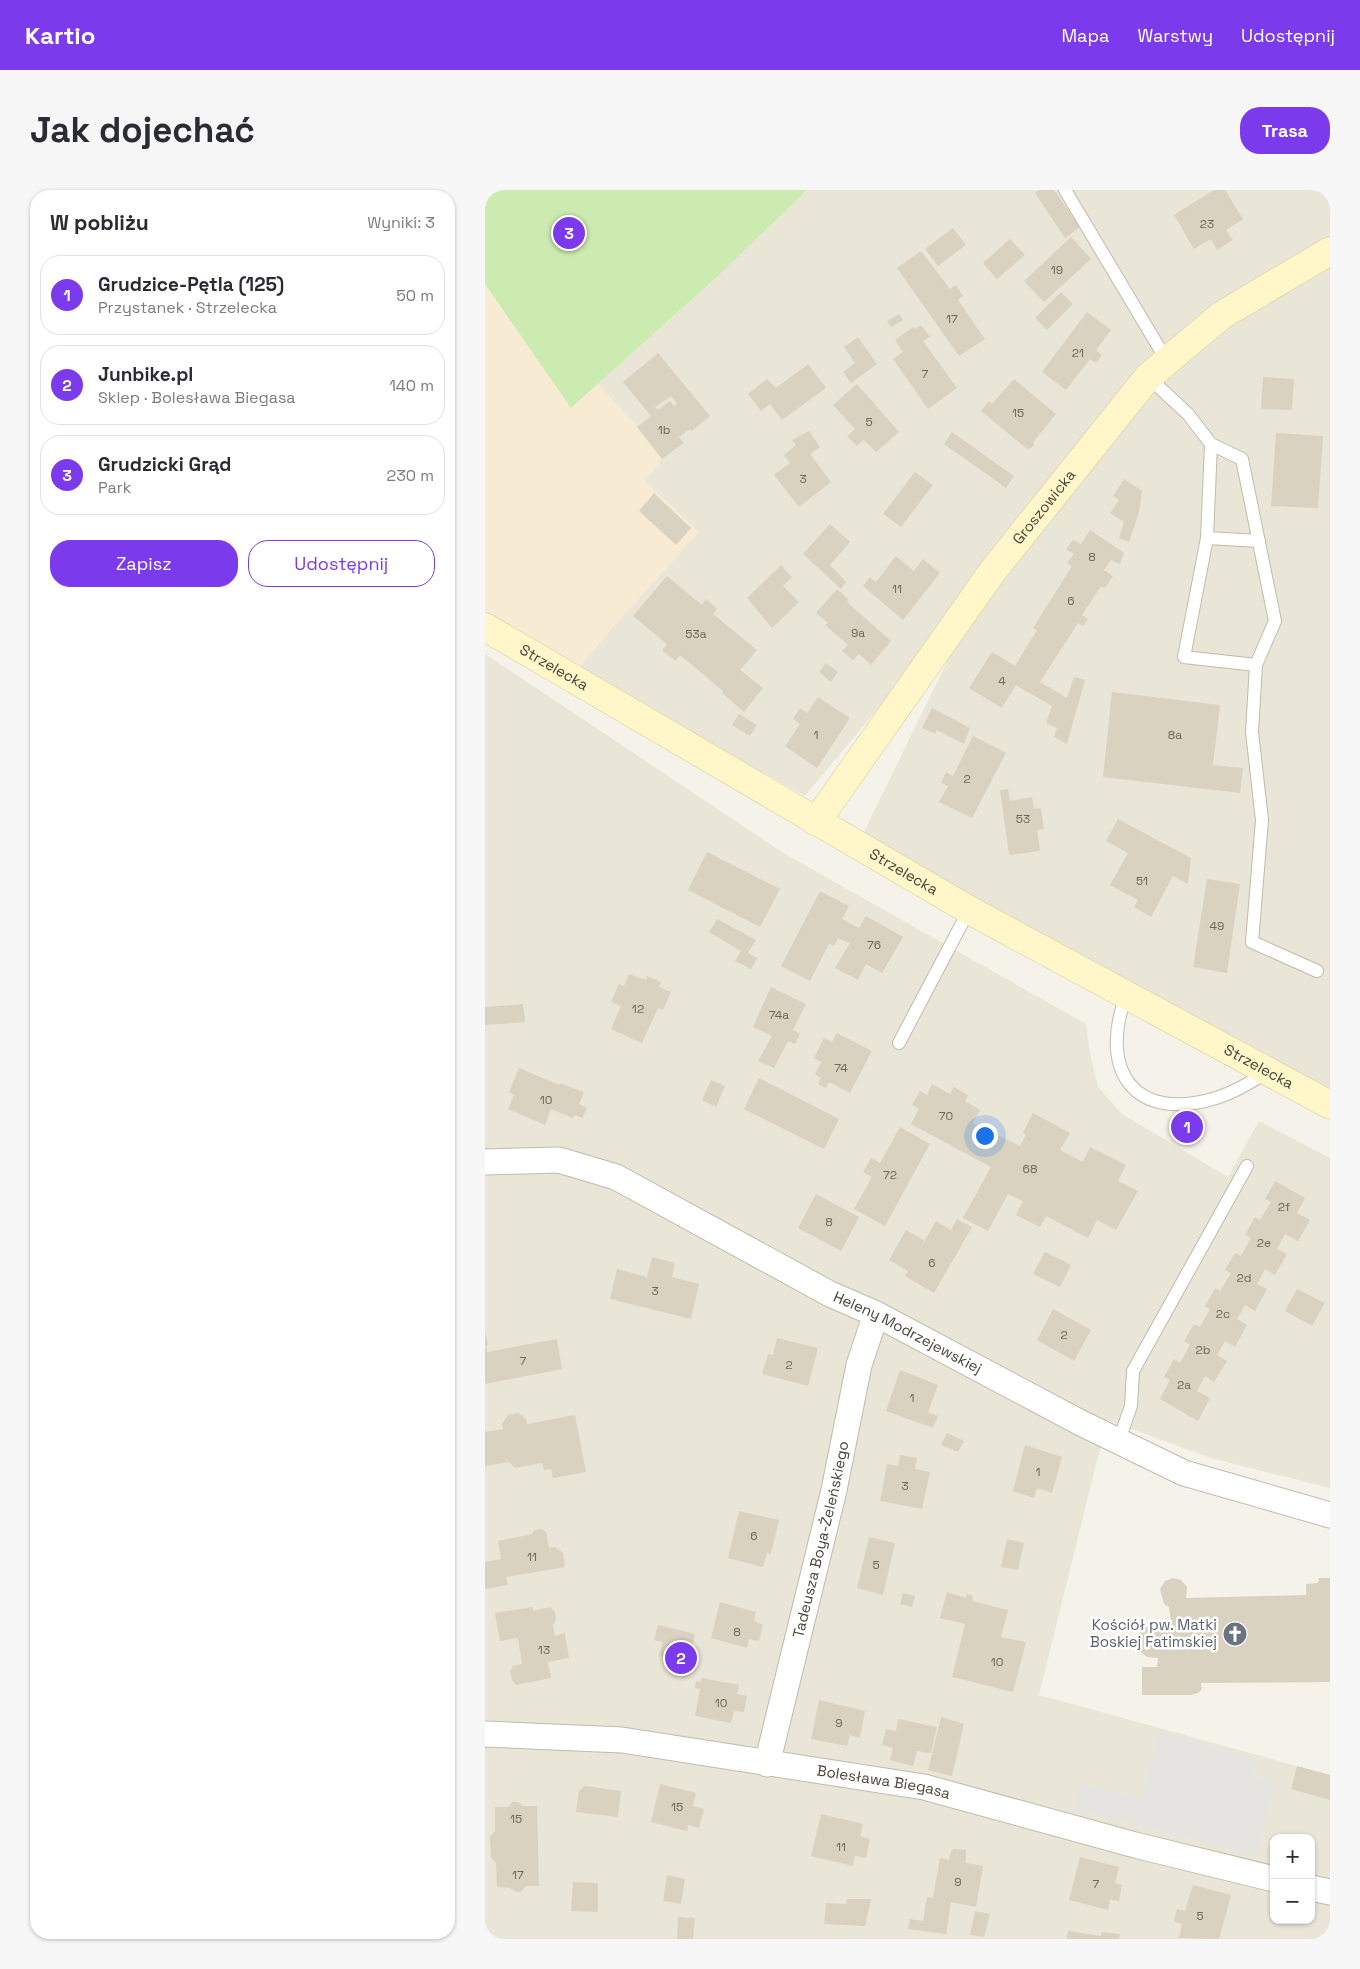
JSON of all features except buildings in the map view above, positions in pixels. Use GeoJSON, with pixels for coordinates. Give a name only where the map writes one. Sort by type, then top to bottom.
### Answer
{"type":"FeatureCollection","features":[{"type":"Feature","properties":{"kind":"main road","name":"Groszowicka"},"geometry":{"type":"LineString","coordinates":[[816,822],[992,572],[1157,369],[1222,315],[1330,251]]}},
{"type":"Feature","properties":{"kind":"main road","name":"Strzelecka"},"geometry":{"type":"LineString","coordinates":[[485,627],[969,910],[1330,1105]]}},
{"type":"Feature","properties":{"kind":"street","name":"Heleny Modrzejewskiej"},"geometry":{"type":"LineString","coordinates":[[485,1162],[559,1160],[616,1177],[830,1294],[877,1314],[1081,1423],[1184,1473],[1330,1515]]}},
{"type":"Feature","properties":{"kind":"street","name":"Tadeusza Boya-Żeleńskiego"},"geometry":{"type":"LineString","coordinates":[[767,1764],[834,1490],[859,1365],[877,1314]]}},
{"type":"Feature","properties":{"kind":"street","name":"Bolesława Biegasa"},"geometry":{"type":"LineString","coordinates":[[485,1734],[622,1740],[767,1764],[924,1786],[1135,1845],[1270,1878]]}},
{"type":"Feature","properties":{"kind":"street"},"geometry":{"type":"LineString","coordinates":[[1315,1889],[1330,1892]]}},
{"type":"Feature","properties":{"kind":"lane"},"geometry":{"type":"LineString","coordinates":[[1065,190],[1157,369],[1211,444],[1242,459],[1275,621],[1256,665],[1252,732],[1262,820],[1252,942],[1317,971]]}},
{"type":"Feature","properties":{"kind":"lane"},"geometry":{"type":"LineString","coordinates":[[1211,444],[1207,538],[1184,657],[1256,665]]}},
{"type":"Feature","properties":{"kind":"lane"},"geometry":{"type":"LineString","coordinates":[[1207,538],[1259,541]]}},
{"type":"Feature","properties":{"kind":"lane"},"geometry":{"type":"LineString","coordinates":[[899,1043],[969,910]]}},
{"type":"Feature","properties":{"kind":"lane"},"geometry":{"type":"LineString","coordinates":[[1126,996],[1117,1023],[1117,1058],[1125,1079],[1138,1093],[1146,1098],[1173,1103],[1215,1098],[1245,1086],[1267,1072]]}},
{"type":"Feature","properties":{"kind":"lane"},"geometry":{"type":"LineString","coordinates":[[1119,1440],[1131,1406],[1133,1370],[1247,1166]]}},
{"type":"Feature","properties":{"kind":"shaded area"},"geometry":{"type":"Polygon","coordinates":[[[807,190],[1330,190],[1330,1090],[1267,1072],[863,834],[990,574],[805,796],[579,669],[601,641],[645,481],[637,427],[598,384],[718,276],[807,190]]]}},
{"type":"Feature","properties":{"kind":"shaded area"},"geometry":{"type":"Polygon","coordinates":[[[485,284],[571,407],[598,384],[637,427],[662,459],[645,481],[699,532],[601,641],[579,669],[485,613],[485,284]]]}},
{"type":"Feature","properties":{"kind":"shaded area"},"geometry":{"type":"Polygon","coordinates":[[[485,654],[785,854],[1086,1024],[1098,1087],[1122,1114],[1228,1177],[1259,1121],[1330,1158],[1330,1488],[1211,1458],[1107,1420],[1039,1695],[1330,1775],[1330,1939],[485,1939],[485,654]]]}},
{"type":"Feature","properties":{"kind":"shaded area"},"geometry":{"type":"Polygon","coordinates":[[[1159,1732],[1257,1758],[1252,1777],[1275,1782],[1256,1856],[1074,1809],[1081,1783],[1142,1799],[1159,1732]]]}},
{"type":"Feature","properties":{"kind":"green space"},"geometry":{"type":"Polygon","coordinates":[[[485,190],[807,190],[718,276],[571,408],[485,284],[485,190]]]}},
{"type":"Feature","properties":{"kind":"place","name":"Grudzicki Grąd"},"geometry":{"type":"Point","coordinates":[569,233]}},
{"type":"Feature","properties":{"kind":"place","name":"Grudzice-Pętla (125)"},"geometry":{"type":"Point","coordinates":[1187,1127]}},
{"type":"Feature","properties":{"kind":"place","name":"Kościół pw. Matki Boskiej Fatimskiej"},"geometry":{"type":"Point","coordinates":[1235,1634]}},
{"type":"Feature","properties":{"kind":"place","name":"Junbike.pl"},"geometry":{"type":"Point","coordinates":[681,1658]}}]}
